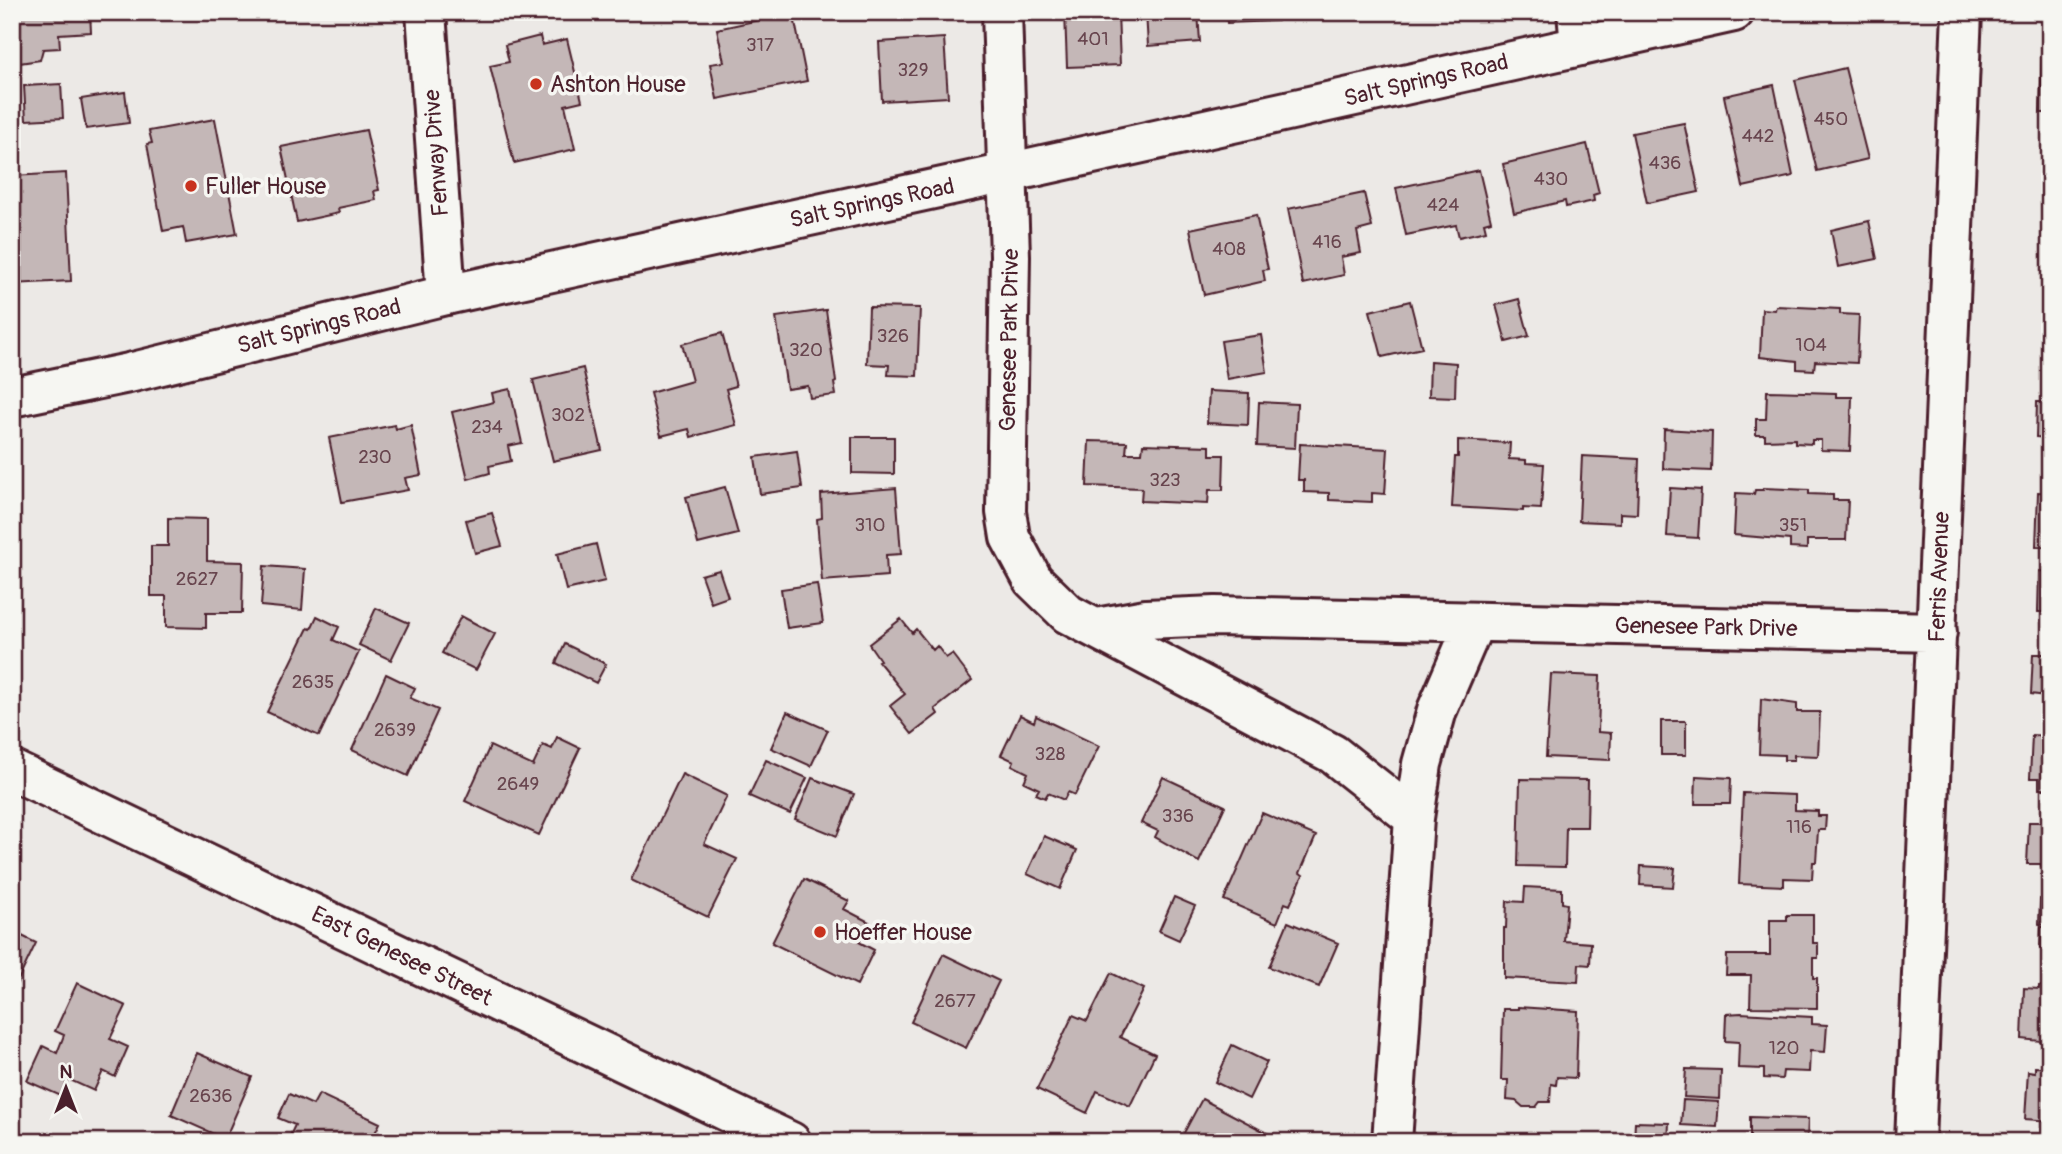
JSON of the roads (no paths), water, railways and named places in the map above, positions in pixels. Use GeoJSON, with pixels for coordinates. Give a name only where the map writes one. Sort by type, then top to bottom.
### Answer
{"type":"FeatureCollection","features":[{"type":"Feature","properties":{"kind":"street","name":"Fenway Drive"},"geometry":{"type":"LineString","coordinates":[[426,12],[446,295]]}},
{"type":"Feature","properties":{"kind":"street","name":"Genesee Park Drive"},"geometry":{"type":"LineString","coordinates":[[1002,12],[1010,256],[1006,512],[1010,537],[1033,580],[1068,614],[1333,754],[1414,818]]}},
{"type":"Feature","properties":{"kind":"street","name":"Salt Springs Road"},"geometry":{"type":"LineString","coordinates":[[12,397],[129,373],[446,295],[1007,173],[1578,29],[1734,12]]}},
{"type":"Feature","properties":{"kind":"street","name":"Ferris Avenue"},"geometry":{"type":"LineString","coordinates":[[1915,1142],[1962,12]]}},
{"type":"Feature","properties":{"kind":"street","name":"Genesee Park Drive"},"geometry":{"type":"LineString","coordinates":[[1097,628],[1146,619],[1215,616],[1937,632]]}},
{"type":"Feature","properties":{"kind":"street"},"geometry":{"type":"LineString","coordinates":[[1392,1142],[1414,818],[1422,764],[1437,710],[1475,622]]}},
{"type":"Feature","properties":{"kind":"street","name":"East Genesee Street"},"geometry":{"type":"LineString","coordinates":[[12,770],[791,1142]]}},
{"type":"Feature","properties":{"kind":"place","name":"Ashton House"},"geometry":{"type":"Point","coordinates":[536,84]}},
{"type":"Feature","properties":{"kind":"place","name":"Fuller House"},"geometry":{"type":"Point","coordinates":[191,186]}},
{"type":"Feature","properties":{"kind":"place","name":"Hoeffer House"},"geometry":{"type":"Point","coordinates":[820,932]}}]}
